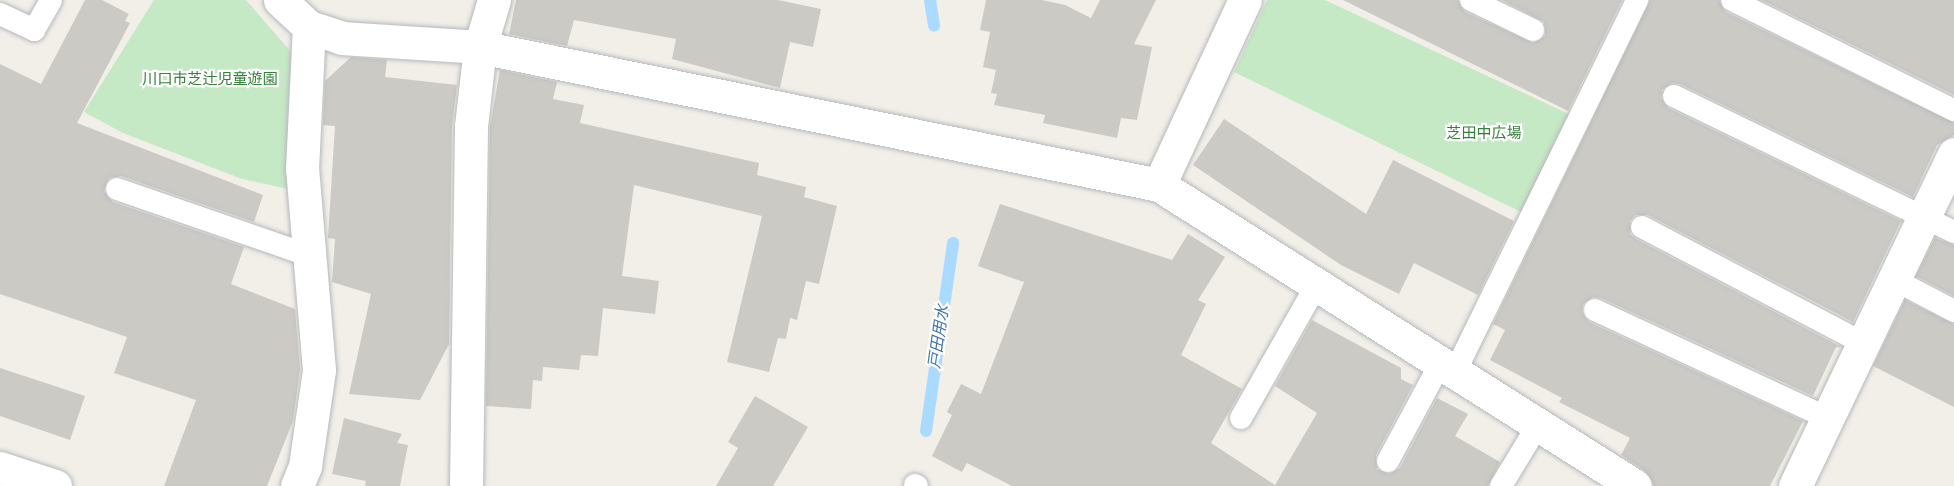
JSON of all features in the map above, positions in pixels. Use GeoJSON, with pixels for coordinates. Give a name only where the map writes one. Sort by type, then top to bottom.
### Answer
{"type":"FeatureCollection","features":[{"type":"Feature","properties":{"kind":"street"},"geometry":{"type":"LineString","coordinates":[[280,0],[309,27],[342,38],[480,47],[1159,185],[1635,486]]}},
{"type":"Feature","properties":{"kind":"street"},"geometry":{"type":"LineString","coordinates":[[466,486],[467,248],[471,126],[480,47],[494,0]]}},
{"type":"Feature","properties":{"kind":"street"},"geometry":{"type":"LineString","coordinates":[[1159,185],[1245,0]]}},
{"type":"Feature","properties":{"kind":"street"},"geometry":{"type":"LineString","coordinates":[[297,486],[305,466],[320,370],[302,169],[309,27]]}},
{"type":"Feature","properties":{"kind":"street"},"geometry":{"type":"LineString","coordinates":[[1802,484],[1826,417],[1954,154]]}},
{"type":"Feature","properties":{"kind":"street"},"geometry":{"type":"LineString","coordinates":[[0,468],[56,486]]}},
{"type":"Feature","properties":{"kind":"lane"},"geometry":{"type":"LineString","coordinates":[[0,14],[34,30],[51,0]]}},
{"type":"Feature","properties":{"kind":"lane"},"geometry":{"type":"LineString","coordinates":[[1471,0],[1533,30]]}},
{"type":"Feature","properties":{"kind":"lane"},"geometry":{"type":"LineString","coordinates":[[1388,461],[1448,367],[1637,0]]}},
{"type":"Feature","properties":{"kind":"lane"},"geometry":{"type":"LineString","coordinates":[[1732,0],[1954,110]]}},
{"type":"Feature","properties":{"kind":"lane"},"geometry":{"type":"LineString","coordinates":[[1674,96],[1954,232]]}},
{"type":"Feature","properties":{"kind":"lane"},"geometry":{"type":"LineString","coordinates":[[117,189],[308,255]]}},
{"type":"Feature","properties":{"kind":"lane"},"geometry":{"type":"LineString","coordinates":[[1642,227],[1863,343]]}},
{"type":"Feature","properties":{"kind":"lane"},"geometry":{"type":"LineString","coordinates":[[1893,279],[1954,311]]}},
{"type":"Feature","properties":{"kind":"lane"},"geometry":{"type":"LineString","coordinates":[[1241,418],[1317,284]]}},
{"type":"Feature","properties":{"kind":"lane"},"geometry":{"type":"LineString","coordinates":[[1595,310],[1826,417]]}},
{"type":"Feature","properties":{"kind":"lane"},"geometry":{"type":"LineString","coordinates":[[1502,486],[1538,425]]}},
{"type":"Feature","properties":{"kind":"green space","name":"川口市芝辻児童遊園"},"geometry":{"type":"Polygon","coordinates":[[[154,0],[246,0],[292,53],[293,190],[242,179],[123,133],[84,112],[154,0]]]}},
{"type":"Feature","properties":{"kind":"green space","name":"芝田中広場"},"geometry":{"type":"Polygon","coordinates":[[[1267,0],[1325,0],[1573,116],[1523,213],[1234,72],[1267,0]]]}},
{"type":"Feature","properties":{"kind":"building"},"geometry":{"type":"Polygon","coordinates":[[[85,0],[102,0],[129,14],[125,21],[130,23],[77,123],[263,195],[254,222],[121,176],[109,178],[104,191],[113,202],[244,247],[231,284],[295,309],[300,369],[293,421],[267,486],[164,486],[196,400],[114,373],[127,337],[0,294],[0,64],[41,84],[85,0]]]}},
{"type":"Feature","properties":{"kind":"building"},"geometry":{"type":"Polygon","coordinates":[[[516,0],[778,0],[821,9],[813,47],[790,42],[780,88],[672,59],[676,39],[574,20],[567,46],[509,34],[516,0]]]}},
{"type":"Feature","properties":{"kind":"building"},"geometry":{"type":"Polygon","coordinates":[[[986,0],[1042,0],[1065,5],[1091,18],[1100,0],[1156,0],[1134,44],[1152,47],[1137,120],[1121,118],[1117,138],[1043,123],[1045,115],[994,105],[997,94],[991,93],[996,70],[983,67],[990,32],[980,30],[986,0]]]}},
{"type":"Feature","properties":{"kind":"building"},"geometry":{"type":"Polygon","coordinates":[[[1343,0],[1458,0],[1465,12],[1533,43],[1545,36],[1544,22],[1502,0],[1622,0],[1568,111],[1343,0]]]}},
{"type":"Feature","properties":{"kind":"building"},"geometry":{"type":"Polygon","coordinates":[[[1650,0],[1719,0],[1726,12],[1954,123],[1954,135],[1937,145],[1913,197],[1680,84],[1672,83],[1662,90],[1661,98],[1668,108],[1901,221],[1853,322],[1648,215],[1635,215],[1630,221],[1630,234],[1636,239],[1841,347],[1836,347],[1813,396],[1601,298],[1593,297],[1583,304],[1582,312],[1589,322],[1803,421],[1770,486],[1654,486],[1645,471],[1621,455],[1630,438],[1559,402],[1562,398],[1490,360],[1505,330],[1493,324],[1650,0]]]}},
{"type":"Feature","properties":{"kind":"building"},"geometry":{"type":"Polygon","coordinates":[[[1762,0],[1954,0],[1954,95],[1762,0]]]}},
{"type":"Feature","properties":{"kind":"building"},"geometry":{"type":"Polygon","coordinates":[[[351,57],[387,60],[385,77],[457,85],[452,126],[449,344],[420,400],[349,394],[371,294],[332,282],[335,239],[328,238],[335,126],[323,125],[325,81],[351,57]]]}},
{"type":"Feature","properties":{"kind":"building"},"geometry":{"type":"Polygon","coordinates":[[[500,70],[557,82],[553,99],[584,105],[580,123],[759,163],[757,175],[806,187],[804,197],[837,206],[819,284],[806,281],[797,320],[790,318],[786,339],[778,338],[769,372],[727,362],[762,216],[634,185],[622,276],[659,281],[655,314],[603,308],[598,356],[581,355],[579,370],[543,367],[542,381],[533,380],[531,409],[486,406],[490,127],[500,70]]]}},
{"type":"Feature","properties":{"kind":"building"},"geometry":{"type":"Polygon","coordinates":[[[1224,119],[1366,214],[1393,160],[1514,221],[1478,295],[1414,263],[1399,294],[1341,265],[1193,165],[1224,119]]]}},
{"type":"Feature","properties":{"kind":"building"},"geometry":{"type":"Polygon","coordinates":[[[1000,204],[1172,260],[1188,234],[1225,257],[1198,300],[1206,304],[1181,355],[1242,389],[1211,443],[1275,485],[1317,413],[1275,386],[1312,320],[1401,368],[1401,379],[1413,385],[1376,455],[1377,469],[1389,474],[1400,468],[1437,398],[1468,414],[1455,436],[1500,462],[1488,486],[1012,486],[967,463],[962,472],[932,456],[952,415],[947,412],[961,384],[981,394],[1024,282],[978,266],[1000,204]]]}},
{"type":"Feature","properties":{"kind":"building"},"geometry":{"type":"Polygon","coordinates":[[[1935,238],[1954,245],[1954,296],[1916,276],[1935,238]]]}},
{"type":"Feature","properties":{"kind":"building"},"geometry":{"type":"Polygon","coordinates":[[[1905,300],[1954,324],[1954,407],[1873,366],[1905,300]]]}},
{"type":"Feature","properties":{"kind":"building"},"geometry":{"type":"Polygon","coordinates":[[[0,368],[85,396],[70,440],[0,416],[0,368]]]}},
{"type":"Feature","properties":{"kind":"building"},"geometry":{"type":"Polygon","coordinates":[[[755,396],[808,427],[773,486],[716,486],[738,448],[728,442],[755,396]]]}},
{"type":"Feature","properties":{"kind":"building"},"geometry":{"type":"Polygon","coordinates":[[[344,418],[402,434],[397,443],[408,445],[400,486],[365,486],[366,481],[332,474],[344,418]]]}},
{"type":"Feature","properties":{"kind":"waterway","name":"戸田用水"},"geometry":{"type":"LineString","coordinates":[[930,0],[934,26]]}},
{"type":"Feature","properties":{"kind":"waterway","name":"戸田用水"},"geometry":{"type":"LineString","coordinates":[[926,431],[953,243]]}}]}
